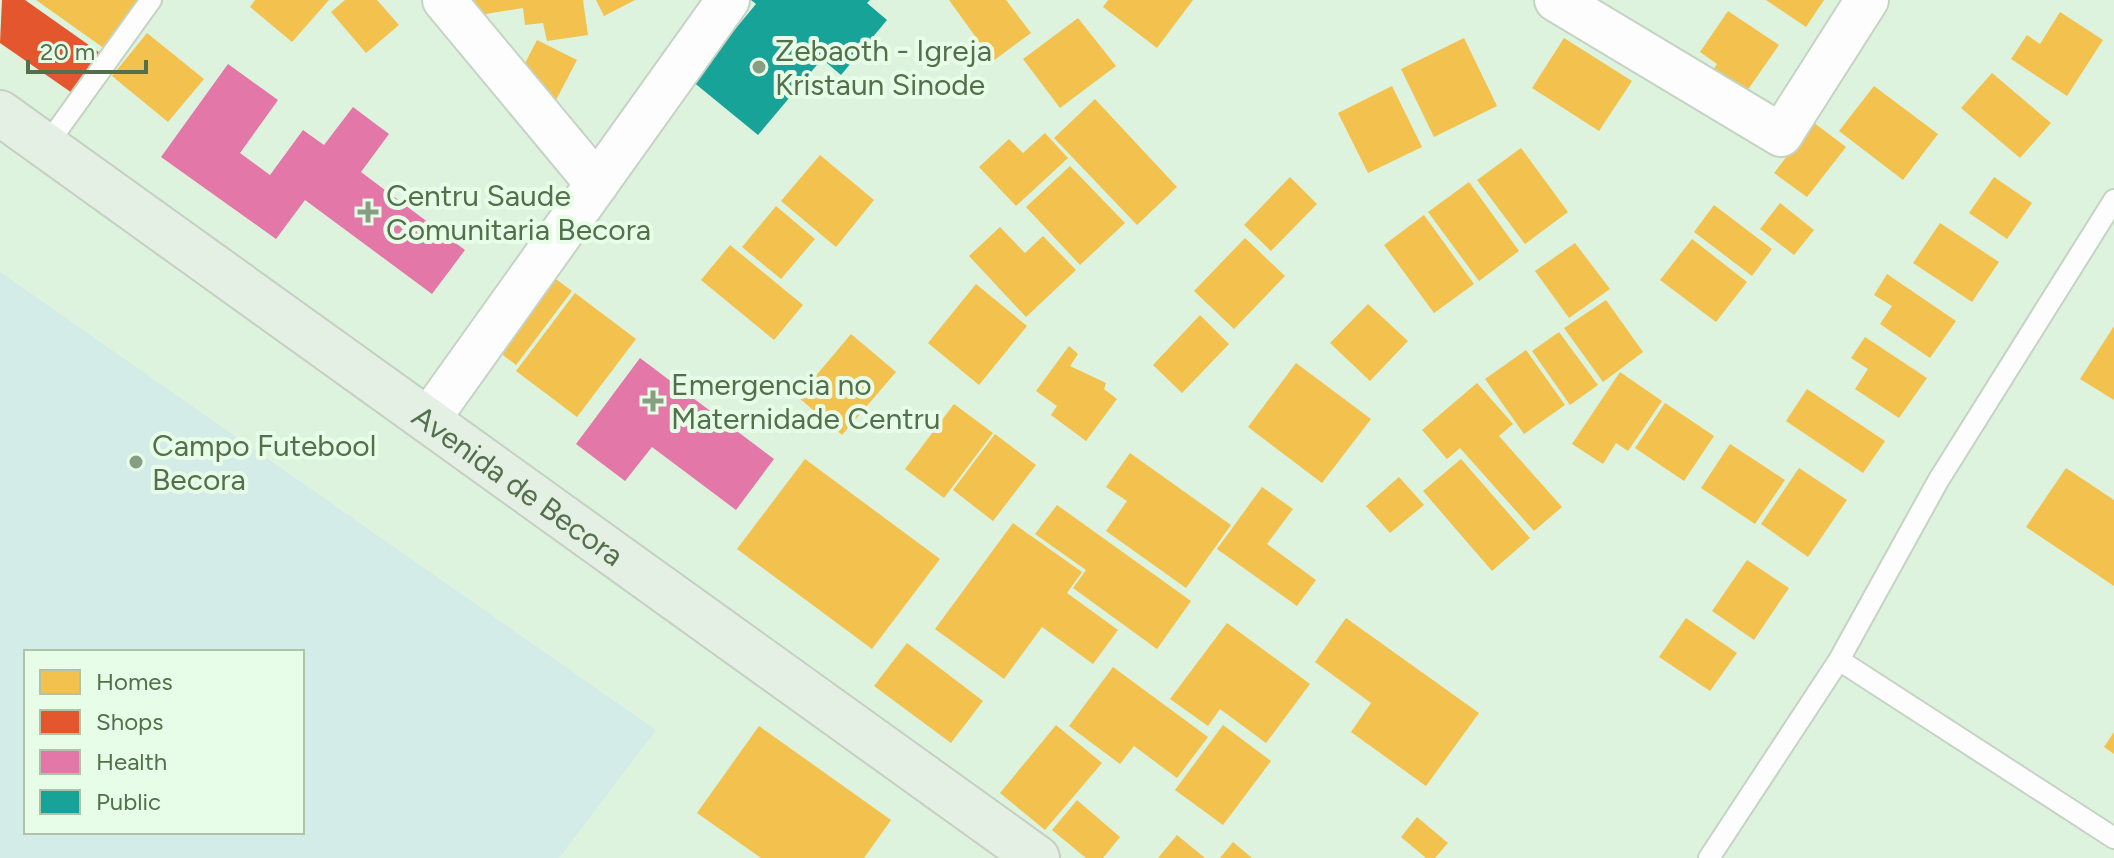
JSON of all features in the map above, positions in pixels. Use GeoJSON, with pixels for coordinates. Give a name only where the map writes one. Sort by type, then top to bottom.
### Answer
{"type":"FeatureCollection","features":[{"type":"Feature","properties":{"kind":"main road","name":"Avenida de Becora"},"geometry":{"type":"LineString","coordinates":[[0,113],[1037,858]]}},
{"type":"Feature","properties":{"kind":"street"},"geometry":{"type":"LineString","coordinates":[[444,0],[597,184]]}},
{"type":"Feature","properties":{"kind":"street"},"geometry":{"type":"LineString","coordinates":[[428,420],[728,0]]}},
{"type":"Feature","properties":{"kind":"street"},"geometry":{"type":"LineString","coordinates":[[1556,0],[1781,135],[1867,0]]}},
{"type":"Feature","properties":{"kind":"lane"},"geometry":{"type":"LineString","coordinates":[[46,146],[151,0]]}},
{"type":"Feature","properties":{"kind":"lane"},"geometry":{"type":"LineString","coordinates":[[1709,858],[1839,660],[1938,481],[2114,200]]}},
{"type":"Feature","properties":{"kind":"lane"},"geometry":{"type":"LineString","coordinates":[[1839,660],[2114,838]]}},
{"type":"Feature","properties":{"kind":"shaded area"},"geometry":{"type":"Polygon","coordinates":[[[0,0],[2114,0],[2114,858],[0,858],[0,0]]]}},
{"type":"Feature","properties":{"kind":"shaded area","name":"Campo Futebool Becora"},"geometry":{"type":"Polygon","coordinates":[[[0,272],[656,730],[559,858],[0,858],[0,272]]]}},
{"type":"Feature","properties":{"kind":"building: Homes"},"geometry":{"type":"Polygon","coordinates":[[[36,0],[141,0],[105,49],[36,0]]]}},
{"type":"Feature","properties":{"kind":"building: Homes"},"geometry":{"type":"Polygon","coordinates":[[[255,0],[329,0],[292,42],[250,7],[255,0]]]}},
{"type":"Feature","properties":{"kind":"building: Homes"},"geometry":{"type":"Polygon","coordinates":[[[345,0],[377,0],[399,25],[366,53],[331,12],[345,0]]]}},
{"type":"Feature","properties":{"kind":"building: Homes"},"geometry":{"type":"Polygon","coordinates":[[[464,0],[583,0],[588,35],[547,41],[543,23],[525,25],[523,8],[467,17],[464,0]]]}},
{"type":"Feature","properties":{"kind":"building: Homes"},"geometry":{"type":"Polygon","coordinates":[[[596,0],[635,0],[604,16],[596,0]]]}},
{"type":"Feature","properties":{"kind":"building: Homes"},"geometry":{"type":"Polygon","coordinates":[[[949,0],[1006,0],[1031,33],[993,61],[949,0]]]}},
{"type":"Feature","properties":{"kind":"building: Homes"},"geometry":{"type":"Polygon","coordinates":[[[1108,0],[1193,0],[1157,48],[1103,7],[1108,0]]]}},
{"type":"Feature","properties":{"kind":"building: Homes"},"geometry":{"type":"Polygon","coordinates":[[[1766,0],[1824,0],[1806,27],[1766,0]]]}},
{"type":"Feature","properties":{"kind":"building: Homes"},"geometry":{"type":"Polygon","coordinates":[[[1728,11],[1779,45],[1740,101],[1707,79],[1717,64],[1700,52],[1728,11]]]}},
{"type":"Feature","properties":{"kind":"building: Homes"},"geometry":{"type":"Polygon","coordinates":[[[2060,12],[2103,40],[2067,96],[2011,59],[2027,35],[2040,44],[2060,12]]]}},
{"type":"Feature","properties":{"kind":"building: Homes"},"geometry":{"type":"Polygon","coordinates":[[[1078,18],[1116,66],[1060,108],[1023,59],[1078,18]]]}},
{"type":"Feature","properties":{"kind":"building: Homes"},"geometry":{"type":"Polygon","coordinates":[[[147,33],[204,79],[168,122],[112,76],[147,33]]]}},
{"type":"Feature","properties":{"kind":"building: Homes"},"geometry":{"type":"Polygon","coordinates":[[[1464,38],[1497,106],[1434,137],[1401,69],[1464,38]]]}},
{"type":"Feature","properties":{"kind":"building: Homes"},"geometry":{"type":"Polygon","coordinates":[[[1564,38],[1632,81],[1599,131],[1532,88],[1564,38]]]}},
{"type":"Feature","properties":{"kind":"building: Homes"},"geometry":{"type":"Polygon","coordinates":[[[537,40],[577,60],[556,100],[516,81],[537,40]]]}},
{"type":"Feature","properties":{"kind":"building: Homes"},"geometry":{"type":"Polygon","coordinates":[[[1992,73],[2051,123],[2020,158],[1961,108],[1992,73]]]}},
{"type":"Feature","properties":{"kind":"building: Homes"},"geometry":{"type":"Polygon","coordinates":[[[1392,86],[1422,147],[1368,173],[1338,113],[1392,86]]]}},
{"type":"Feature","properties":{"kind":"building: Homes"},"geometry":{"type":"Polygon","coordinates":[[[1874,86],[1938,134],[1903,180],[1839,131],[1874,86]]]}},
{"type":"Feature","properties":{"kind":"building: Homes"},"geometry":{"type":"Polygon","coordinates":[[[1095,99],[1177,187],[1137,225],[1054,138],[1095,99]]]}},
{"type":"Feature","properties":{"kind":"building: Homes"},"geometry":{"type":"Polygon","coordinates":[[[1813,122],[1846,147],[1807,197],[1774,173],[1813,122]]]}},
{"type":"Feature","properties":{"kind":"building: Homes"},"geometry":{"type":"Polygon","coordinates":[[[1045,133],[1068,158],[1016,206],[979,167],[1009,139],[1023,153],[1045,133]]]}},
{"type":"Feature","properties":{"kind":"building: Homes"},"geometry":{"type":"Polygon","coordinates":[[[1521,148],[1568,212],[1525,244],[1477,180],[1521,148]]]}},
{"type":"Feature","properties":{"kind":"building: Homes"},"geometry":{"type":"Polygon","coordinates":[[[820,155],[874,200],[836,247],[781,201],[820,155]]]}},
{"type":"Feature","properties":{"kind":"building: Homes"},"geometry":{"type":"Polygon","coordinates":[[[1070,166],[1125,223],[1080,265],[1026,207],[1070,166]]]}},
{"type":"Feature","properties":{"kind":"building: Homes"},"geometry":{"type":"Polygon","coordinates":[[[1290,177],[1317,204],[1271,251],[1244,225],[1290,177]]]}},
{"type":"Feature","properties":{"kind":"building: Homes"},"geometry":{"type":"Polygon","coordinates":[[[1994,177],[2032,203],[2007,239],[1969,213],[1994,177]]]}},
{"type":"Feature","properties":{"kind":"building: Homes"},"geometry":{"type":"Polygon","coordinates":[[[1469,182],[1519,251],[1479,281],[1428,212],[1469,182]]]}},
{"type":"Feature","properties":{"kind":"building: Homes"},"geometry":{"type":"Polygon","coordinates":[[[1780,203],[1814,230],[1794,255],[1760,229],[1780,203]]]}},
{"type":"Feature","properties":{"kind":"building: Homes"},"geometry":{"type":"Polygon","coordinates":[[[1714,205],[1772,249],[1752,276],[1694,232],[1714,205]]]}},
{"type":"Feature","properties":{"kind":"building: Homes"},"geometry":{"type":"Polygon","coordinates":[[[776,206],[815,239],[781,279],[742,247],[776,206]]]}},
{"type":"Feature","properties":{"kind":"building: Homes"},"geometry":{"type":"Polygon","coordinates":[[[1424,215],[1474,284],[1434,313],[1384,245],[1424,215]]]}},
{"type":"Feature","properties":{"kind":"building: Homes"},"geometry":{"type":"Polygon","coordinates":[[[1940,223],[1999,262],[1972,302],[1913,263],[1940,223]]]}},
{"type":"Feature","properties":{"kind":"building: Homes"},"geometry":{"type":"Polygon","coordinates":[[[1000,227],[1025,253],[1043,236],[1076,270],[1026,317],[969,256],[1000,227]]]}},
{"type":"Feature","properties":{"kind":"building: Homes"},"geometry":{"type":"Polygon","coordinates":[[[1245,238],[1285,276],[1234,329],[1194,291],[1245,238]]]}},
{"type":"Feature","properties":{"kind":"building: Homes"},"geometry":{"type":"Polygon","coordinates":[[[1692,239],[1747,282],[1716,322],[1660,280],[1692,239]]]}},
{"type":"Feature","properties":{"kind":"building: Homes"},"geometry":{"type":"Polygon","coordinates":[[[1575,243],[1610,289],[1569,318],[1535,271],[1575,243]]]}},
{"type":"Feature","properties":{"kind":"building: Homes"},"geometry":{"type":"Polygon","coordinates":[[[730,245],[803,305],[774,340],[701,280],[730,245]]]}},
{"type":"Feature","properties":{"kind":"building: Homes"},"geometry":{"type":"Polygon","coordinates":[[[541,268],[572,291],[516,365],[486,342],[541,268]]]}},
{"type":"Feature","properties":{"kind":"building: Homes"},"geometry":{"type":"Polygon","coordinates":[[[1887,274],[1956,321],[1930,358],[1880,324],[1892,306],[1874,295],[1887,274]]]}},
{"type":"Feature","properties":{"kind":"building: Homes"},"geometry":{"type":"Polygon","coordinates":[[[976,284],[1027,326],[979,385],[928,343],[976,284]]]}},
{"type":"Feature","properties":{"kind":"building: Homes"},"geometry":{"type":"Polygon","coordinates":[[[575,293],[636,339],[577,417],[516,371],[575,293]]]}},
{"type":"Feature","properties":{"kind":"building: Homes"},"geometry":{"type":"Polygon","coordinates":[[[1606,300],[1643,352],[1603,382],[1564,328],[1606,300]]]}},
{"type":"Feature","properties":{"kind":"building: Homes"},"geometry":{"type":"Polygon","coordinates":[[[1368,304],[1408,341],[1370,381],[1330,343],[1368,304]]]}},
{"type":"Feature","properties":{"kind":"building: Homes"},"geometry":{"type":"Polygon","coordinates":[[[1200,315],[1229,344],[1182,393],[1153,365],[1200,315]]]}},
{"type":"Feature","properties":{"kind":"building: Homes"},"geometry":{"type":"Polygon","coordinates":[[[2114,326],[2114,400],[2080,379],[2114,326]]]}},
{"type":"Feature","properties":{"kind":"building: Homes"},"geometry":{"type":"Polygon","coordinates":[[[1559,332],[1598,385],[1570,405],[1532,351],[1559,332]]]}},
{"type":"Feature","properties":{"kind":"building: Homes"},"geometry":{"type":"Polygon","coordinates":[[[851,334],[896,372],[842,435],[798,397],[851,334]]]}},
{"type":"Feature","properties":{"kind":"building: Homes"},"geometry":{"type":"Polygon","coordinates":[[[1865,337],[1927,378],[1899,418],[1855,389],[1868,369],[1851,358],[1865,337]]]}},
{"type":"Feature","properties":{"kind":"building: Homes"},"geometry":{"type":"Polygon","coordinates":[[[1069,346],[1078,354],[1070,366],[1106,383],[1104,389],[1117,399],[1086,441],[1051,415],[1057,406],[1036,391],[1069,346]]]}},
{"type":"Feature","properties":{"kind":"building: Homes"},"geometry":{"type":"Polygon","coordinates":[[[1526,350],[1565,405],[1524,434],[1485,379],[1526,350]]]}},
{"type":"Feature","properties":{"kind":"building: Homes"},"geometry":{"type":"Polygon","coordinates":[[[1296,363],[1371,419],[1322,483],[1248,427],[1296,363]]]}},
{"type":"Feature","properties":{"kind":"building: Homes"},"geometry":{"type":"Polygon","coordinates":[[[1620,372],[1662,401],[1628,451],[1616,443],[1603,464],[1572,444],[1620,372]]]}},
{"type":"Feature","properties":{"kind":"building: Homes"},"geometry":{"type":"Polygon","coordinates":[[[1477,383],[1513,424],[1499,436],[1562,507],[1534,531],[1460,448],[1447,459],[1422,430],[1477,383]]]}},
{"type":"Feature","properties":{"kind":"building: Homes"},"geometry":{"type":"Polygon","coordinates":[[[1807,389],[1885,441],[1863,473],[1786,421],[1807,389]]]}},
{"type":"Feature","properties":{"kind":"building: Homes"},"geometry":{"type":"Polygon","coordinates":[[[1665,403],[1714,436],[1684,481],[1635,448],[1665,403]]]}},
{"type":"Feature","properties":{"kind":"building: Homes"},"geometry":{"type":"Polygon","coordinates":[[[954,404],[993,433],[944,498],[905,469],[954,404]]]}},
{"type":"Feature","properties":{"kind":"building: Homes"},"geometry":{"type":"Polygon","coordinates":[[[995,434],[1036,465],[993,521],[953,490],[995,434]]]}},
{"type":"Feature","properties":{"kind":"building: Homes"},"geometry":{"type":"Polygon","coordinates":[[[1730,444],[1785,480],[1755,524],[1701,488],[1730,444]]]}},
{"type":"Feature","properties":{"kind":"building: Homes"},"geometry":{"type":"Polygon","coordinates":[[[1130,453],[1231,525],[1186,588],[1106,531],[1127,501],[1106,487],[1130,453]]]}},
{"type":"Feature","properties":{"kind":"building: Homes"},"geometry":{"type":"Polygon","coordinates":[[[805,459],[940,559],[872,649],[737,549],[805,459]]]}},
{"type":"Feature","properties":{"kind":"building: Homes"},"geometry":{"type":"Polygon","coordinates":[[[1461,459],[1530,538],[1492,571],[1423,491],[1461,459]]]}},
{"type":"Feature","properties":{"kind":"building: Homes"},"geometry":{"type":"Polygon","coordinates":[[[1799,468],[1847,500],[1808,557],[1761,524],[1799,468]]]}},
{"type":"Feature","properties":{"kind":"building: Homes"},"geometry":{"type":"Polygon","coordinates":[[[2066,468],[2114,500],[2114,586],[2026,527],[2066,468]]]}},
{"type":"Feature","properties":{"kind":"building: Homes"},"geometry":{"type":"Polygon","coordinates":[[[1399,477],[1424,505],[1390,533],[1366,506],[1399,477]]]}},
{"type":"Feature","properties":{"kind":"building: Homes"},"geometry":{"type":"Polygon","coordinates":[[[1262,487],[1293,509],[1267,544],[1316,580],[1297,606],[1217,549],[1262,487]]]}},
{"type":"Feature","properties":{"kind":"building: Homes"},"geometry":{"type":"Polygon","coordinates":[[[1057,505],[1191,601],[1157,649],[1073,588],[1086,570],[1035,534],[1057,505]]]}},
{"type":"Feature","properties":{"kind":"building: Homes"},"geometry":{"type":"Polygon","coordinates":[[[1013,523],[1082,572],[1067,593],[1118,630],[1093,664],[1042,627],[1004,679],[935,629],[1013,523]]]}},
{"type":"Feature","properties":{"kind":"building: Homes"},"geometry":{"type":"Polygon","coordinates":[[[1747,560],[1789,588],[1754,640],[1712,611],[1747,560]]]}},
{"type":"Feature","properties":{"kind":"building: Homes"},"geometry":{"type":"Polygon","coordinates":[[[1346,618],[1479,713],[1426,786],[1351,732],[1371,703],[1315,662],[1346,618]]]}},
{"type":"Feature","properties":{"kind":"building: Homes"},"geometry":{"type":"Polygon","coordinates":[[[1686,618],[1737,653],[1710,691],[1659,657],[1686,618]]]}},
{"type":"Feature","properties":{"kind":"building: Homes"},"geometry":{"type":"Polygon","coordinates":[[[1227,623],[1310,684],[1266,743],[1220,709],[1208,726],[1170,699],[1227,623]]]}},
{"type":"Feature","properties":{"kind":"building: Homes"},"geometry":{"type":"Polygon","coordinates":[[[907,643],[983,701],[951,743],[874,686],[907,643]]]}},
{"type":"Feature","properties":{"kind":"building: Homes"},"geometry":{"type":"Polygon","coordinates":[[[1113,667],[1208,737],[1177,778],[1134,746],[1120,764],[1069,726],[1113,667]]]}},
{"type":"Feature","properties":{"kind":"building: Homes"},"geometry":{"type":"Polygon","coordinates":[[[1056,725],[1102,763],[1045,830],[1000,793],[1056,725]]]}},
{"type":"Feature","properties":{"kind":"building: Homes"},"geometry":{"type":"Polygon","coordinates":[[[1223,725],[1271,761],[1223,825],[1175,790],[1223,725]]]}},
{"type":"Feature","properties":{"kind":"building: Homes"},"geometry":{"type":"Polygon","coordinates":[[[759,726],[891,820],[864,858],[761,858],[697,813],[759,726]]]}},
{"type":"Feature","properties":{"kind":"building: Homes"},"geometry":{"type":"Polygon","coordinates":[[[2114,732],[2114,754],[2104,747],[2114,732]]]}},
{"type":"Feature","properties":{"kind":"building: Homes"},"geometry":{"type":"Polygon","coordinates":[[[1077,800],[1120,837],[1103,858],[1086,858],[1052,830],[1077,800]]]}},
{"type":"Feature","properties":{"kind":"building: Homes"},"geometry":{"type":"Polygon","coordinates":[[[1417,817],[1448,843],[1435,858],[1426,858],[1401,837],[1417,817]]]}},
{"type":"Feature","properties":{"kind":"building: Homes"},"geometry":{"type":"Polygon","coordinates":[[[1177,835],[1205,858],[1158,858],[1177,835]]]}},
{"type":"Feature","properties":{"kind":"building: Homes"},"geometry":{"type":"Polygon","coordinates":[[[1233,842],[1252,858],[1220,858],[1233,842]]]}},
{"type":"Feature","properties":{"kind":"building: Shops"},"geometry":{"type":"Polygon","coordinates":[[[2,0],[25,0],[103,55],[75,95],[0,43],[2,0]]]}},
{"type":"Feature","properties":{"kind":"building: Health"},"geometry":{"type":"Polygon","coordinates":[[[228,64],[278,100],[240,153],[270,175],[303,130],[324,145],[353,107],[389,134],[361,172],[465,250],[432,294],[305,200],[276,239],[161,157],[228,64]]]}},
{"type":"Feature","properties":{"kind":"building: Health","name":"Emergencia no Maternidade Centru"},"geometry":{"type":"Polygon","coordinates":[[[640,358],[774,459],[736,510],[652,447],[625,481],[576,444],[640,358]]]}},
{"type":"Feature","properties":{"kind":"building: Public","name":"Zebaoth - Igreja Kristaun Sinode"},"geometry":{"type":"Polygon","coordinates":[[[751,0],[870,0],[867,3],[887,20],[841,75],[822,59],[758,135],[692,81],[756,4],[751,0]]]}},
{"type":"Feature","properties":{"kind":"place","name":"Zebaoth - Igreja Kristaun Sinode"},"geometry":{"type":"Point","coordinates":[759,67]}},
{"type":"Feature","properties":{"kind":"place","name":"Centru Saude Comunitaria Becora"},"geometry":{"type":"Point","coordinates":[368,212]}},
{"type":"Feature","properties":{"kind":"place","name":"Emergencia no Maternidade Centru"},"geometry":{"type":"Point","coordinates":[653,401]}},
{"type":"Feature","properties":{"kind":"place","name":"Campo Futebool Becora"},"geometry":{"type":"Point","coordinates":[136,462]}}]}
